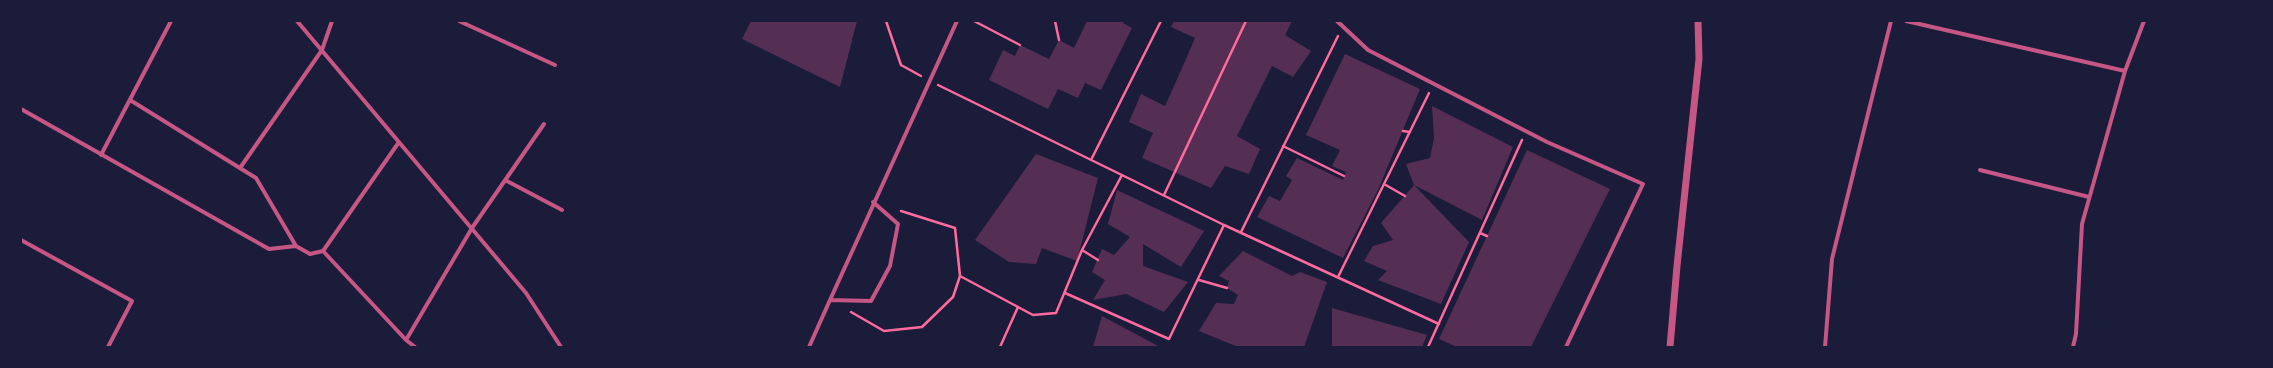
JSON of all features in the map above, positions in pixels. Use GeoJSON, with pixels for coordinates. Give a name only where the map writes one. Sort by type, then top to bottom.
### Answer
{"type":"FeatureCollection","features":[{"type":"Feature","properties":{"kind":"street"},"geometry":{"type":"LineString","coordinates":[[101,155],[171,21]]}},
{"type":"Feature","properties":{"kind":"street"},"geometry":{"type":"LineString","coordinates":[[297,21],[526,293],[561,347]]}},
{"type":"Feature","properties":{"kind":"street"},"geometry":{"type":"LineString","coordinates":[[240,168],[322,50],[332,21]]}},
{"type":"Feature","properties":{"kind":"street"},"geometry":{"type":"LineString","coordinates":[[459,21],[555,65]]}},
{"type":"Feature","properties":{"kind":"street"},"geometry":{"type":"LineString","coordinates":[[809,347],[873,202],[957,21]]}},
{"type":"Feature","properties":{"kind":"street"},"geometry":{"type":"LineString","coordinates":[[1337,21],[1368,50],[1526,131],[1644,184],[1566,347]]}},
{"type":"Feature","properties":{"kind":"street"},"geometry":{"type":"LineString","coordinates":[[1670,347],[1676,266],[1699,59],[1698,21]]}},
{"type":"Feature","properties":{"kind":"street"},"geometry":{"type":"LineString","coordinates":[[1825,347],[1832,259],[1891,21]]}},
{"type":"Feature","properties":{"kind":"street"},"geometry":{"type":"LineString","coordinates":[[1906,21],[2125,71]]}},
{"type":"Feature","properties":{"kind":"street"},"geometry":{"type":"LineString","coordinates":[[2073,347],[2076,334],[2082,224],[2125,71],[2144,21]]}},
{"type":"Feature","properties":{"kind":"street"},"geometry":{"type":"LineString","coordinates":[[130,100],[256,178],[296,246],[310,254],[323,251],[399,142]]}},
{"type":"Feature","properties":{"kind":"street"},"geometry":{"type":"LineString","coordinates":[[21,109],[270,249],[296,246]]}},
{"type":"Feature","properties":{"kind":"street"},"geometry":{"type":"LineString","coordinates":[[406,340],[472,228],[544,124]]}},
{"type":"Feature","properties":{"kind":"street"},"geometry":{"type":"LineString","coordinates":[[1980,170],[2090,197]]}},
{"type":"Feature","properties":{"kind":"street"},"geometry":{"type":"LineString","coordinates":[[505,180],[562,210]]}},
{"type":"Feature","properties":{"kind":"street"},"geometry":{"type":"LineString","coordinates":[[830,300],[871,301],[890,266],[898,224],[873,202]]}},
{"type":"Feature","properties":{"kind":"street"},"geometry":{"type":"LineString","coordinates":[[21,240],[132,301],[108,347]]}},
{"type":"Feature","properties":{"kind":"street"},"geometry":{"type":"LineString","coordinates":[[323,251],[406,340],[415,347]]}},
{"type":"Feature","properties":{"kind":"path"},"geometry":{"type":"LineString","coordinates":[[886,21],[900,65],[929,81],[1224,225],[1439,324]]}},
{"type":"Feature","properties":{"kind":"path"},"geometry":{"type":"LineString","coordinates":[[974,21],[1020,45]]}},
{"type":"Feature","properties":{"kind":"path"},"geometry":{"type":"LineString","coordinates":[[1055,21],[1059,40]]}},
{"type":"Feature","properties":{"kind":"path"},"geometry":{"type":"LineString","coordinates":[[1092,160],[1161,21]]}},
{"type":"Feature","properties":{"kind":"path"},"geometry":{"type":"LineString","coordinates":[[1164,195],[1246,21]]}},
{"type":"Feature","properties":{"kind":"path"},"geometry":{"type":"LineString","coordinates":[[1241,232],[1343,26]]}},
{"type":"Feature","properties":{"kind":"path"},"geometry":{"type":"LineString","coordinates":[[1338,277],[1434,84]]}},
{"type":"Feature","properties":{"kind":"path"},"geometry":{"type":"LineString","coordinates":[[1403,131],[1410,132]]}},
{"type":"Feature","properties":{"kind":"path"},"geometry":{"type":"LineString","coordinates":[[1428,347],[1526,131]]}},
{"type":"Feature","properties":{"kind":"path"},"geometry":{"type":"LineString","coordinates":[[1284,146],[1344,176]]}},
{"type":"Feature","properties":{"kind":"path"},"geometry":{"type":"LineString","coordinates":[[960,276],[1032,315],[1056,313],[1082,250],[1122,175]]}},
{"type":"Feature","properties":{"kind":"path"},"geometry":{"type":"LineString","coordinates":[[1384,184],[1405,196]]}},
{"type":"Feature","properties":{"kind":"path"},"geometry":{"type":"LineString","coordinates":[[850,312],[884,331],[922,328],[953,297],[960,276],[955,228],[896,209]]}},
{"type":"Feature","properties":{"kind":"path"},"geometry":{"type":"LineString","coordinates":[[1064,293],[1169,339],[1199,280],[1224,225]]}},
{"type":"Feature","properties":{"kind":"path"},"geometry":{"type":"LineString","coordinates":[[1480,233],[1487,236]]}},
{"type":"Feature","properties":{"kind":"path"},"geometry":{"type":"LineString","coordinates":[[1082,250],[1098,260]]}},
{"type":"Feature","properties":{"kind":"path"},"geometry":{"type":"LineString","coordinates":[[1199,280],[1227,288]]}},
{"type":"Feature","properties":{"kind":"path"},"geometry":{"type":"LineString","coordinates":[[1000,347],[1018,307]]}},
{"type":"Feature","properties":{"kind":"building"},"geometry":{"type":"Polygon","coordinates":[[[751,21],[857,21],[840,87],[742,39],[751,21]]]}},
{"type":"Feature","properties":{"kind":"building"},"geometry":{"type":"Polygon","coordinates":[[[1087,21],[1124,21],[1123,23],[1132,28],[1101,90],[1085,83],[1078,98],[1058,89],[1048,109],[989,80],[1003,50],[1015,56],[1020,45],[1049,59],[1059,40],[1074,48],[1087,21]]]}},
{"type":"Feature","properties":{"kind":"building"},"geometry":{"type":"Polygon","coordinates":[[[1174,21],[1292,21],[1285,35],[1311,51],[1293,77],[1272,66],[1237,136],[1260,149],[1249,174],[1225,166],[1211,188],[1142,158],[1153,133],[1129,122],[1141,94],[1165,106],[1186,59],[1195,38],[1171,27],[1174,21]]]}},
{"type":"Feature","properties":{"kind":"building"},"geometry":{"type":"Polygon","coordinates":[[[1345,54],[1420,89],[1378,190],[1343,258],[1257,217],[1269,196],[1280,201],[1292,180],[1286,176],[1297,158],[1343,180],[1346,172],[1332,166],[1340,150],[1306,135],[1345,54]]]}},
{"type":"Feature","properties":{"kind":"building"},"geometry":{"type":"Polygon","coordinates":[[[1432,106],[1513,147],[1482,220],[1414,185],[1406,164],[1430,158],[1434,138],[1432,106]]]}},
{"type":"Feature","properties":{"kind":"building"},"geometry":{"type":"Polygon","coordinates":[[[1527,150],[1610,189],[1531,347],[1457,347],[1439,339],[1527,150]]]}},
{"type":"Feature","properties":{"kind":"building"},"geometry":{"type":"Polygon","coordinates":[[[1036,154],[1098,178],[1077,261],[1042,248],[1036,264],[1009,262],[975,240],[1036,154]]]}},
{"type":"Feature","properties":{"kind":"building"},"geometry":{"type":"Polygon","coordinates":[[[1414,185],[1469,242],[1441,304],[1378,280],[1387,271],[1364,261],[1373,246],[1393,240],[1381,223],[1414,185]]]}},
{"type":"Feature","properties":{"kind":"building"},"geometry":{"type":"Polygon","coordinates":[[[1117,190],[1204,231],[1181,267],[1143,244],[1143,266],[1188,282],[1164,312],[1126,294],[1093,300],[1105,280],[1092,272],[1102,249],[1114,255],[1130,237],[1108,224],[1117,190]]]}},
{"type":"Feature","properties":{"kind":"building"},"geometry":{"type":"Polygon","coordinates":[[[1243,251],[1292,276],[1300,272],[1327,282],[1304,347],[1238,347],[1199,331],[1216,303],[1234,304],[1238,295],[1227,288],[1229,281],[1219,276],[1243,251]]]}},
{"type":"Feature","properties":{"kind":"building"},"geometry":{"type":"Polygon","coordinates":[[[1332,308],[1427,335],[1422,347],[1332,347],[1332,308]]]}},
{"type":"Feature","properties":{"kind":"building"},"geometry":{"type":"Polygon","coordinates":[[[1102,316],[1160,347],[1093,347],[1102,316]]]}}]}
